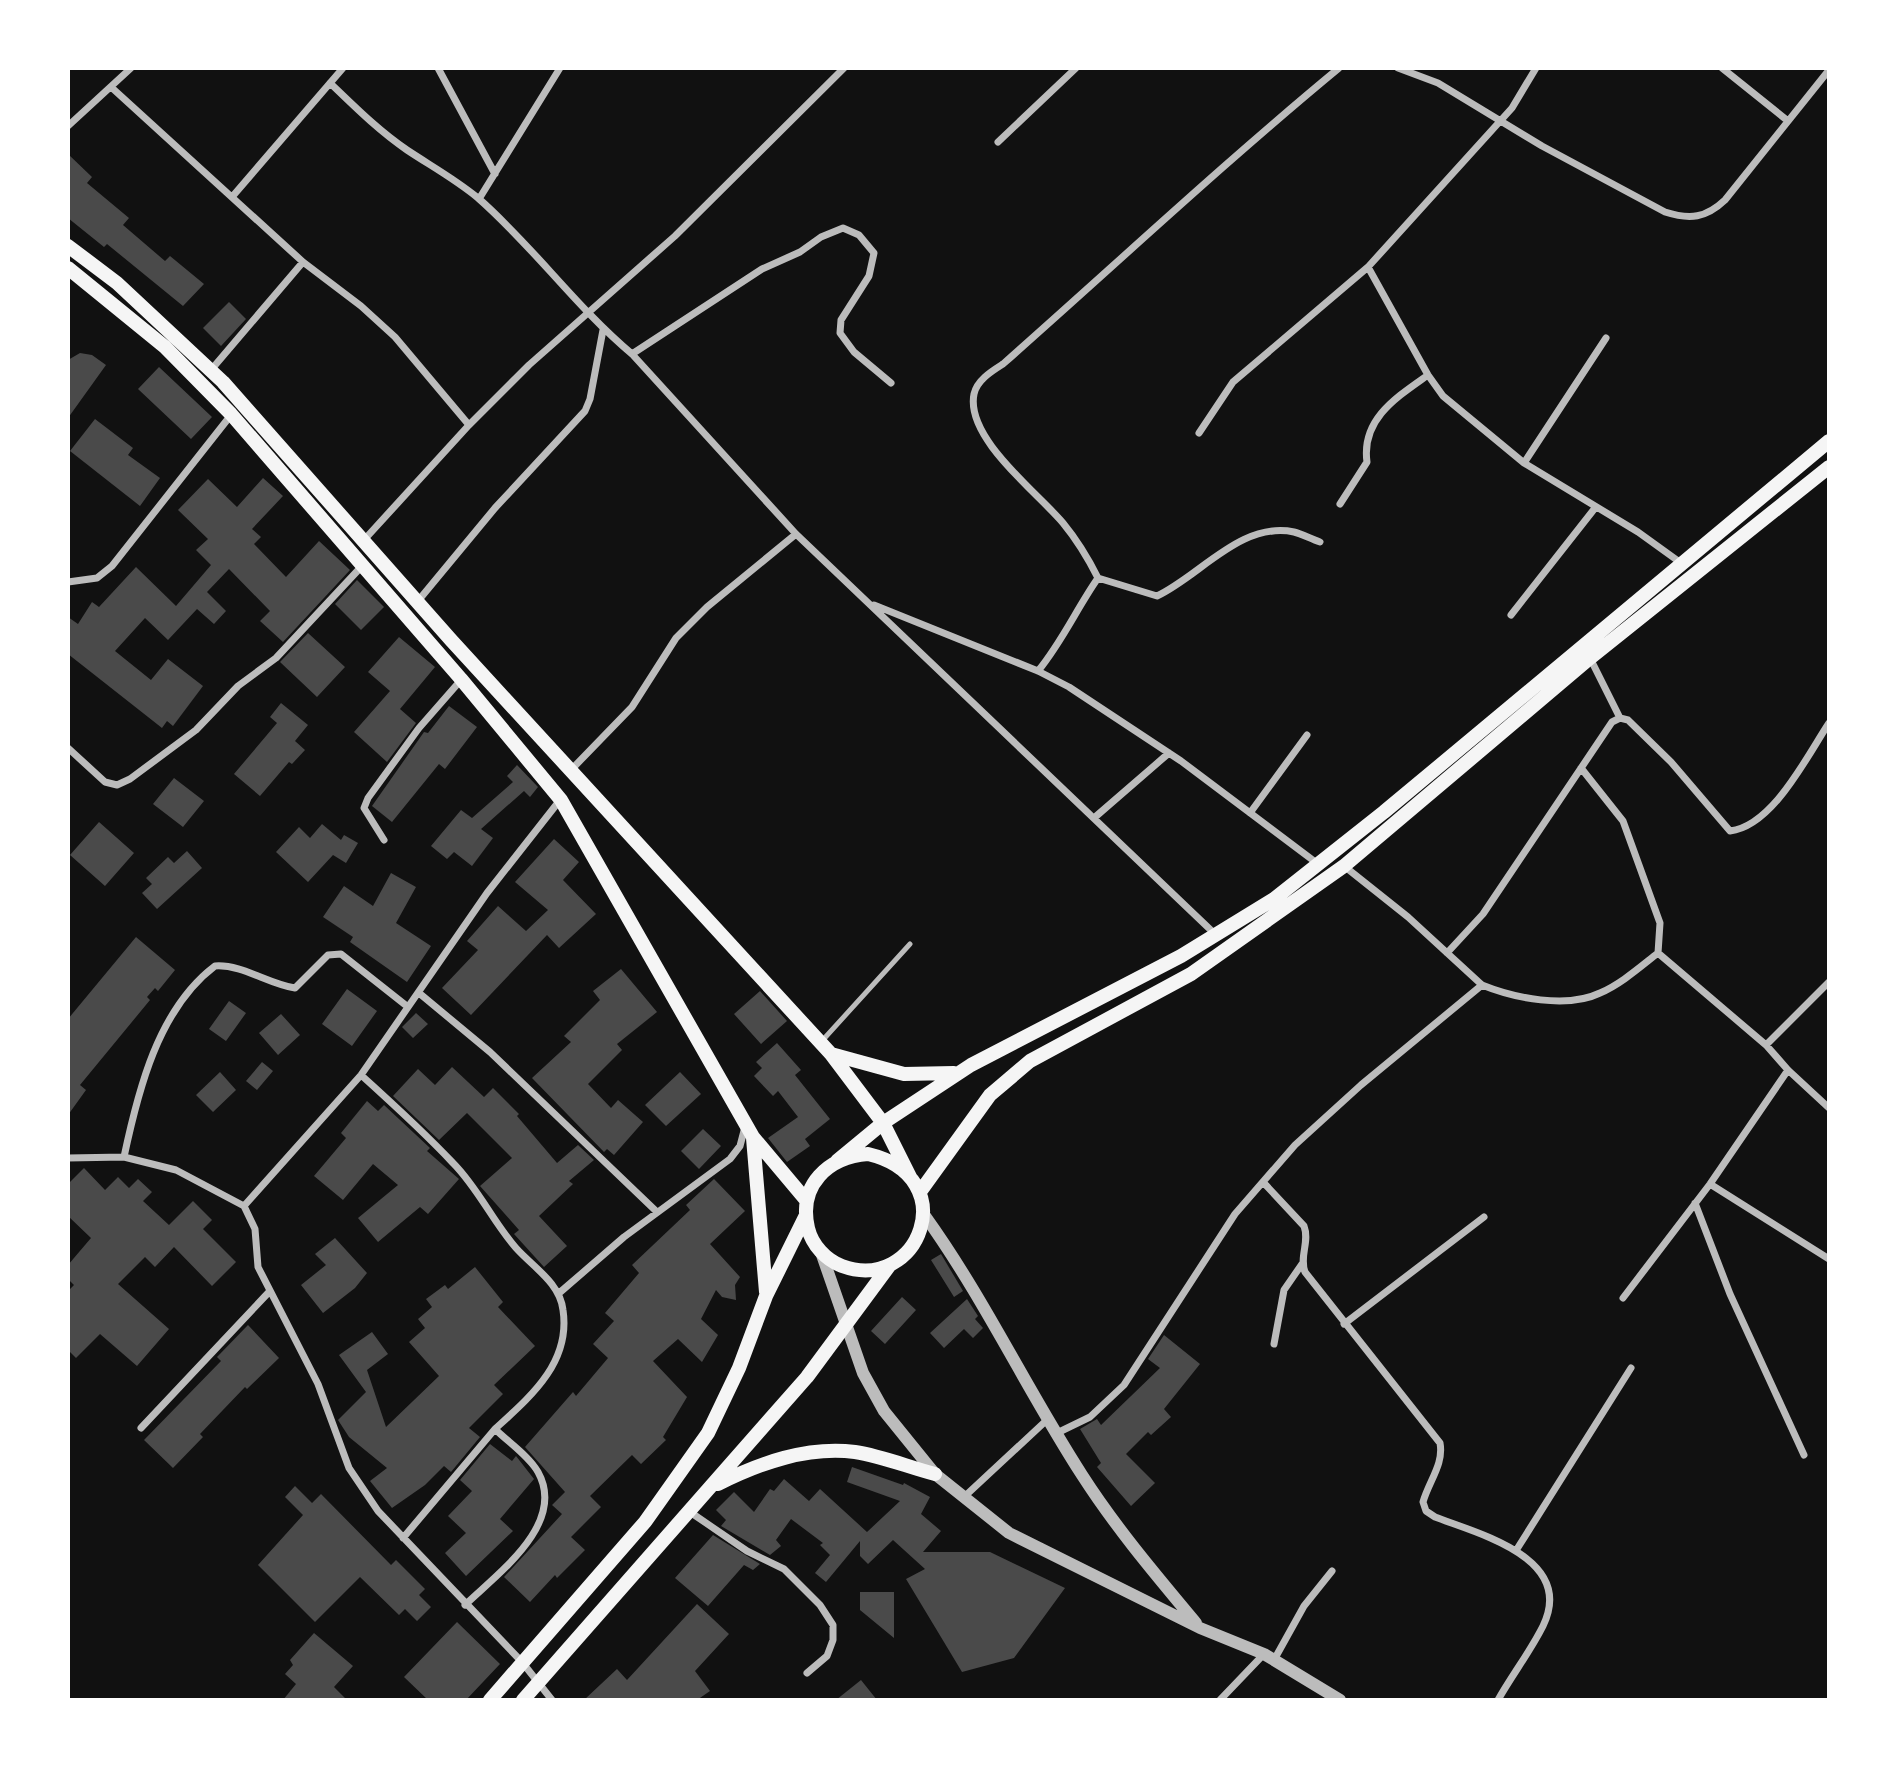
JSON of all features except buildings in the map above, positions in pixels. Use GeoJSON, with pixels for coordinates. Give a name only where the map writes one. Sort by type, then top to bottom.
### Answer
{"type":"FeatureCollection","features":[{"type":"Feature","properties":{"kind":"main road"},"geometry":{"type":"LineString","coordinates":[[68,246],[117,283],[211,371],[570,771],[821,1042],[883,1123],[920,1192],[925,1216],[916,1240],[904,1255],[889,1266],[846,1329],[711,1488],[523,1700]]}},
{"type":"Feature","properties":{"kind":"main road"},"geometry":{"type":"LineString","coordinates":[[68,268],[165,347],[231,414],[461,679],[561,800],[753,1137],[806,1200]]}},
{"type":"Feature","properties":{"kind":"main road"},"geometry":{"type":"LineString","coordinates":[[889,1266],[871,1271],[853,1270],[835,1264],[821,1252],[809,1234],[805,1217],[806,1200],[817,1177],[883,1123],[958,1073],[1217,936],[1318,864],[1683,565],[1829,441]]}},
{"type":"Feature","properties":{"kind":"main road"},"geometry":{"type":"LineString","coordinates":[[920,1192],[990,1095],[1030,1061],[1191,974],[1344,866],[1590,658],[1827,471]]}},
{"type":"Feature","properties":{"kind":"main road"},"geometry":{"type":"LineString","coordinates":[[831,1054],[904,1074],[958,1073]]}},
{"type":"Feature","properties":{"kind":"main road"},"geometry":{"type":"LineString","coordinates":[[753,1137],[766,1296]]}},
{"type":"Feature","properties":{"kind":"main road"},"geometry":{"type":"LineString","coordinates":[[837,1161],[852,1155],[876,1156],[899,1166],[910,1177]]}},
{"type":"Feature","properties":{"kind":"main road"},"geometry":{"type":"LineString","coordinates":[[490,1700],[645,1522],[708,1433],[739,1368],[766,1296],[805,1217]]}},
{"type":"Feature","properties":{"kind":"main road"},"geometry":{"type":"LineString","coordinates":[[711,1488],[748,1468],[790,1455],[829,1452],[854,1452],[934,1474]]}},
{"type":"Feature","properties":{"kind":"street"},"geometry":{"type":"LineString","coordinates":[[68,126],[131,68]]}},
{"type":"Feature","properties":{"kind":"street"},"geometry":{"type":"LineString","coordinates":[[232,197],[342,68]]}},
{"type":"Feature","properties":{"kind":"street"},"geometry":{"type":"LineString","coordinates":[[438,68],[495,174]]}},
{"type":"Feature","properties":{"kind":"street"},"geometry":{"type":"LineString","coordinates":[[479,199],[560,68]]}},
{"type":"Feature","properties":{"kind":"street"},"geometry":{"type":"LineString","coordinates":[[364,540],[469,425],[529,365],[674,236],[844,68]]}},
{"type":"Feature","properties":{"kind":"street"},"geometry":{"type":"LineString","coordinates":[[998,142],[1076,68]]}},
{"type":"Feature","properties":{"kind":"street"},"geometry":{"type":"LineString","coordinates":[[1320,542],[1293,531],[1266,533],[1234,543],[1179,586],[1157,596],[1098,578],[1064,523],[999,455],[982,430],[974,408],[974,392],[986,375],[1003,364],[1118,262],[1229,158],[1339,68]]}},
{"type":"Feature","properties":{"kind":"street"},"geometry":{"type":"LineString","coordinates":[[1398,68],[1438,83],[1498,121],[1665,212],[1684,218],[1713,211],[1829,70]]}},
{"type":"Feature","properties":{"kind":"street"},"geometry":{"type":"LineString","coordinates":[[1199,433],[1233,382],[1368,267],[1512,108],[1536,68]]}},
{"type":"Feature","properties":{"kind":"street"},"geometry":{"type":"LineString","coordinates":[[1722,68],[1788,121]]}},
{"type":"Feature","properties":{"kind":"street"},"geometry":{"type":"LineString","coordinates":[[330,83],[376,127],[446,173],[479,199],[590,313],[603,330],[632,354],[796,534],[1217,936]]}},
{"type":"Feature","properties":{"kind":"street"},"geometry":{"type":"LineString","coordinates":[[111,87],[303,262],[361,306],[395,337],[469,425]]}},
{"type":"Feature","properties":{"kind":"street"},"geometry":{"type":"LineString","coordinates":[[632,354],[751,275],[843,228],[859,235],[874,253],[869,276],[841,320],[840,333],[854,352],[891,383]]}},
{"type":"Feature","properties":{"kind":"street"},"geometry":{"type":"LineString","coordinates":[[211,371],[303,262]]}},
{"type":"Feature","properties":{"kind":"street"},"geometry":{"type":"LineString","coordinates":[[1368,267],[1428,375],[1443,396],[1524,463],[1638,532],[1683,565]]}},
{"type":"Feature","properties":{"kind":"street"},"geometry":{"type":"LineString","coordinates":[[418,601],[495,508],[585,411],[590,399],[603,330]]}},
{"type":"Feature","properties":{"kind":"street"},"geometry":{"type":"LineString","coordinates":[[1524,463],[1606,338]]}},
{"type":"Feature","properties":{"kind":"street"},"geometry":{"type":"LineString","coordinates":[[1340,504],[1367,462],[1364,445],[1373,425],[1393,400],[1428,375]]}},
{"type":"Feature","properties":{"kind":"street"},"geometry":{"type":"LineString","coordinates":[[68,582],[97,578],[112,566],[231,414]]}},
{"type":"Feature","properties":{"kind":"street"},"geometry":{"type":"LineString","coordinates":[[1511,615],[1595,508]]}},
{"type":"Feature","properties":{"kind":"street"},"geometry":{"type":"LineString","coordinates":[[570,771],[632,707],[677,638],[707,607],[796,534]]}},
{"type":"Feature","properties":{"kind":"street"},"geometry":{"type":"LineString","coordinates":[[68,748],[105,782],[117,785],[130,779],[196,730],[238,686],[276,658],[363,565]]}},
{"type":"Feature","properties":{"kind":"street"},"geometry":{"type":"LineString","coordinates":[[1038,671],[1056,649],[1068,623],[1098,578]]}},
{"type":"Feature","properties":{"kind":"street"},"geometry":{"type":"LineString","coordinates":[[868,603],[1038,671],[1169,753],[1318,864]]}},
{"type":"Feature","properties":{"kind":"street"},"geometry":{"type":"LineString","coordinates":[[1590,658],[1620,718],[1628,720],[1671,762],[1730,831],[1740,830],[1758,820],[1787,787],[1829,723]]}},
{"type":"Feature","properties":{"kind":"street"},"geometry":{"type":"LineString","coordinates":[[384,840],[364,808],[368,798],[405,746],[461,679]]}},
{"type":"Feature","properties":{"kind":"street"},"geometry":{"type":"LineString","coordinates":[[1447,953],[1483,914],[1604,732],[1620,718]]}},
{"type":"Feature","properties":{"kind":"street"},"geometry":{"type":"LineString","coordinates":[[1250,813],[1307,735]]}},
{"type":"Feature","properties":{"kind":"street"},"geometry":{"type":"LineString","coordinates":[[1094,818],[1169,753]]}},
{"type":"Feature","properties":{"kind":"street"},"geometry":{"type":"LineString","coordinates":[[1344,866],[1482,985],[1531,997],[1580,999],[1598,995],[1621,982],[1658,953],[1660,923],[1623,821],[1581,768]]}},
{"type":"Feature","properties":{"kind":"street"},"geometry":{"type":"LineString","coordinates":[[244,1206],[361,1075],[487,893],[561,800]]}},
{"type":"Feature","properties":{"kind":"street"},"geometry":{"type":"LineString","coordinates":[[1658,953],[1766,1045],[1788,1070],[1829,1108]]}},
{"type":"Feature","properties":{"kind":"street"},"geometry":{"type":"LineString","coordinates":[[124,1157],[147,1069],[158,1043],[180,1006],[215,967],[225,965],[295,988],[328,955],[341,954],[408,1007]]}},
{"type":"Feature","properties":{"kind":"street"},"geometry":{"type":"LineString","coordinates":[[1766,1045],[1829,982]]}},
{"type":"Feature","properties":{"kind":"street"},"geometry":{"type":"LineString","coordinates":[[1057,1433],[1090,1417],[1124,1385],[1235,1214],[1317,1124],[1482,985]]}},
{"type":"Feature","properties":{"kind":"street"},"geometry":{"type":"LineString","coordinates":[[419,993],[490,1052],[657,1212]]}},
{"type":"Feature","properties":{"kind":"street"},"geometry":{"type":"LineString","coordinates":[[1623,1298],[1710,1184],[1788,1070]]}},
{"type":"Feature","properties":{"kind":"street"},"geometry":{"type":"LineString","coordinates":[[361,1075],[455,1164],[511,1242],[558,1294],[564,1324],[558,1355],[542,1385],[495,1429],[403,1538]]}},
{"type":"Feature","properties":{"kind":"street"},"geometry":{"type":"LineString","coordinates":[[558,1294],[624,1237],[730,1159],[740,1146],[746,1123]]}},
{"type":"Feature","properties":{"kind":"street"},"geometry":{"type":"LineString","coordinates":[[68,1158],[124,1157],[176,1170],[244,1206],[255,1229],[258,1267],[318,1384],[349,1468],[378,1511],[522,1662],[552,1700]]}},
{"type":"Feature","properties":{"kind":"street"},"geometry":{"type":"LineString","coordinates":[[1263,1182],[1304,1226],[1307,1235],[1302,1264],[1304,1272],[1440,1443],[1439,1466],[1423,1502],[1426,1511],[1517,1549],[1533,1564],[1546,1585],[1549,1609],[1543,1625],[1498,1700]]}},
{"type":"Feature","properties":{"kind":"street"},"geometry":{"type":"LineString","coordinates":[[1710,1184],[1829,1259]]}},
{"type":"Feature","properties":{"kind":"street"},"geometry":{"type":"LineString","coordinates":[[1695,1203],[1730,1294],[1804,1455]]}},
{"type":"Feature","properties":{"kind":"street"},"geometry":{"type":"LineString","coordinates":[[925,1216],[963,1269],[1081,1475],[1131,1546],[1200,1628]]}},
{"type":"Feature","properties":{"kind":"street"},"geometry":{"type":"LineString","coordinates":[[1344,1324],[1484,1217]]}},
{"type":"Feature","properties":{"kind":"street"},"geometry":{"type":"LineString","coordinates":[[821,1252],[863,1373],[884,1411],[934,1474],[1009,1533],[1200,1628],[1269,1657],[1340,1700]]}},
{"type":"Feature","properties":{"kind":"street"},"geometry":{"type":"LineString","coordinates":[[1274,1344],[1284,1290],[1302,1264]]}},
{"type":"Feature","properties":{"kind":"street"},"geometry":{"type":"LineString","coordinates":[[141,1427],[270,1292]]}},
{"type":"Feature","properties":{"kind":"street"},"geometry":{"type":"LineString","coordinates":[[1517,1549],[1631,1368]]}},
{"type":"Feature","properties":{"kind":"street"},"geometry":{"type":"LineString","coordinates":[[963,1498],[1049,1418]]}},
{"type":"Feature","properties":{"kind":"street"},"geometry":{"type":"LineString","coordinates":[[465,1605],[534,1535],[543,1509],[544,1497],[538,1473],[495,1429]]}},
{"type":"Feature","properties":{"kind":"street"},"geometry":{"type":"LineString","coordinates":[[690,1512],[747,1551],[784,1569],[820,1605],[833,1625],[834,1640],[827,1656],[807,1674]]}},
{"type":"Feature","properties":{"kind":"street"},"geometry":{"type":"LineString","coordinates":[[1220,1700],[1269,1657],[1332,1571]]}},
{"type":"Feature","properties":{"kind":"lane"},"geometry":{"type":"LineString","coordinates":[[821,1042],[910,944]]}}]}
